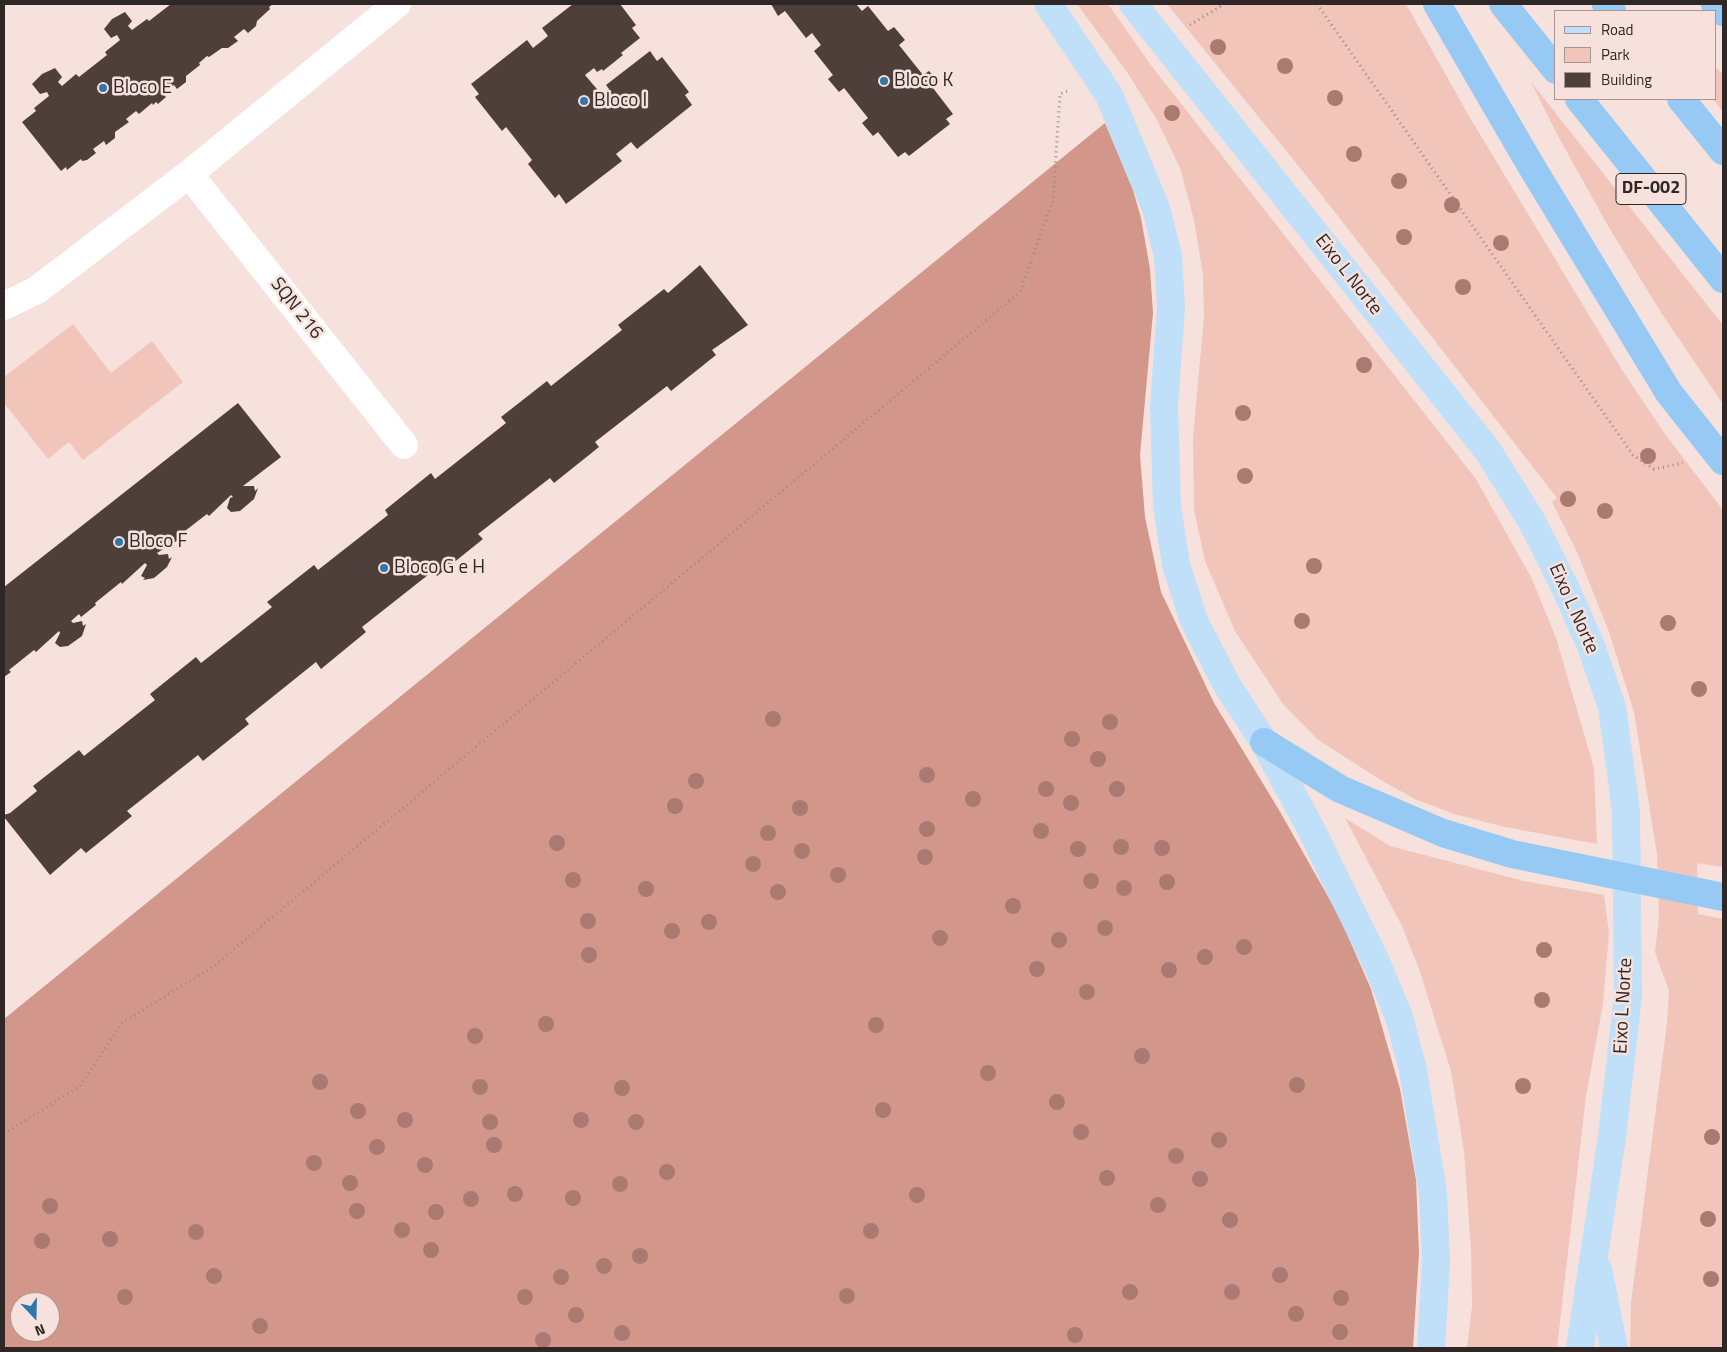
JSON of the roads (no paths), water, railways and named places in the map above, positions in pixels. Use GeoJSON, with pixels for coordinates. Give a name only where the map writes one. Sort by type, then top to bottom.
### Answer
{"type":"FeatureCollection","features":[{"type":"Feature","properties":{"kind":"highway"},"geometry":{"type":"LineString","coordinates":[[1437,4],[1530,164],[1670,393],[1719,456]]}},
{"type":"Feature","properties":{"kind":"highway"},"geometry":{"type":"LineString","coordinates":[[1503,4],[1554,68]]}},
{"type":"Feature","properties":{"kind":"highway"},"geometry":{"type":"LineString","coordinates":[[1715,4],[1723,12]]}},
{"type":"Feature","properties":{"kind":"highway","name":"DF-002"},"geometry":{"type":"LineString","coordinates":[[1580,100],[1723,279]]}},
{"type":"Feature","properties":{"kind":"highway"},"geometry":{"type":"LineString","coordinates":[[1682,100],[1723,152]]}},
{"type":"Feature","properties":{"kind":"highway"},"geometry":{"type":"LineString","coordinates":[[1264,742],[1340,789],[1442,833],[1512,854],[1711,895]]}},
{"type":"Feature","properties":{"kind":"main road"},"geometry":{"type":"LineString","coordinates":[[1048,4],[1109,95],[1156,208],[1168,256],[1171,307],[1164,406],[1167,506],[1176,565],[1194,621],[1227,685],[1264,742],[1310,827],[1360,929],[1399,1018],[1413,1070],[1433,1193],[1436,1262],[1431,1348]]}},
{"type":"Feature","properties":{"kind":"main road","name":"Eixo L Norte"},"geometry":{"type":"LineString","coordinates":[[1133,4],[1488,451],[1531,520],[1591,646],[1612,707],[1626,811],[1628,996],[1612,1137],[1580,1348]]}},
{"type":"Feature","properties":{"kind":"main road"},"geometry":{"type":"LineString","coordinates":[[1594,1249],[1614,1348]]}},
{"type":"Feature","properties":{"kind":"street"},"geometry":{"type":"LineString","coordinates":[[4,306],[37,290],[189,174],[397,4]]}},
{"type":"Feature","properties":{"kind":"street","name":"SQN 216"},"geometry":{"type":"LineString","coordinates":[[189,174],[404,445]]}},
{"type":"Feature","properties":{"kind":"place","name":"Bloco K"},"geometry":{"type":"Point","coordinates":[884,81]}},
{"type":"Feature","properties":{"kind":"place","name":"Bloco E"},"geometry":{"type":"Point","coordinates":[103,88]}},
{"type":"Feature","properties":{"kind":"place","name":"Bloco I"},"geometry":{"type":"Point","coordinates":[584,101]}},
{"type":"Feature","properties":{"kind":"place","name":"Bloco F"},"geometry":{"type":"Point","coordinates":[119,542]}},
{"type":"Feature","properties":{"kind":"place","name":"Bloco G e H"},"geometry":{"type":"Point","coordinates":[384,568]}}]}
